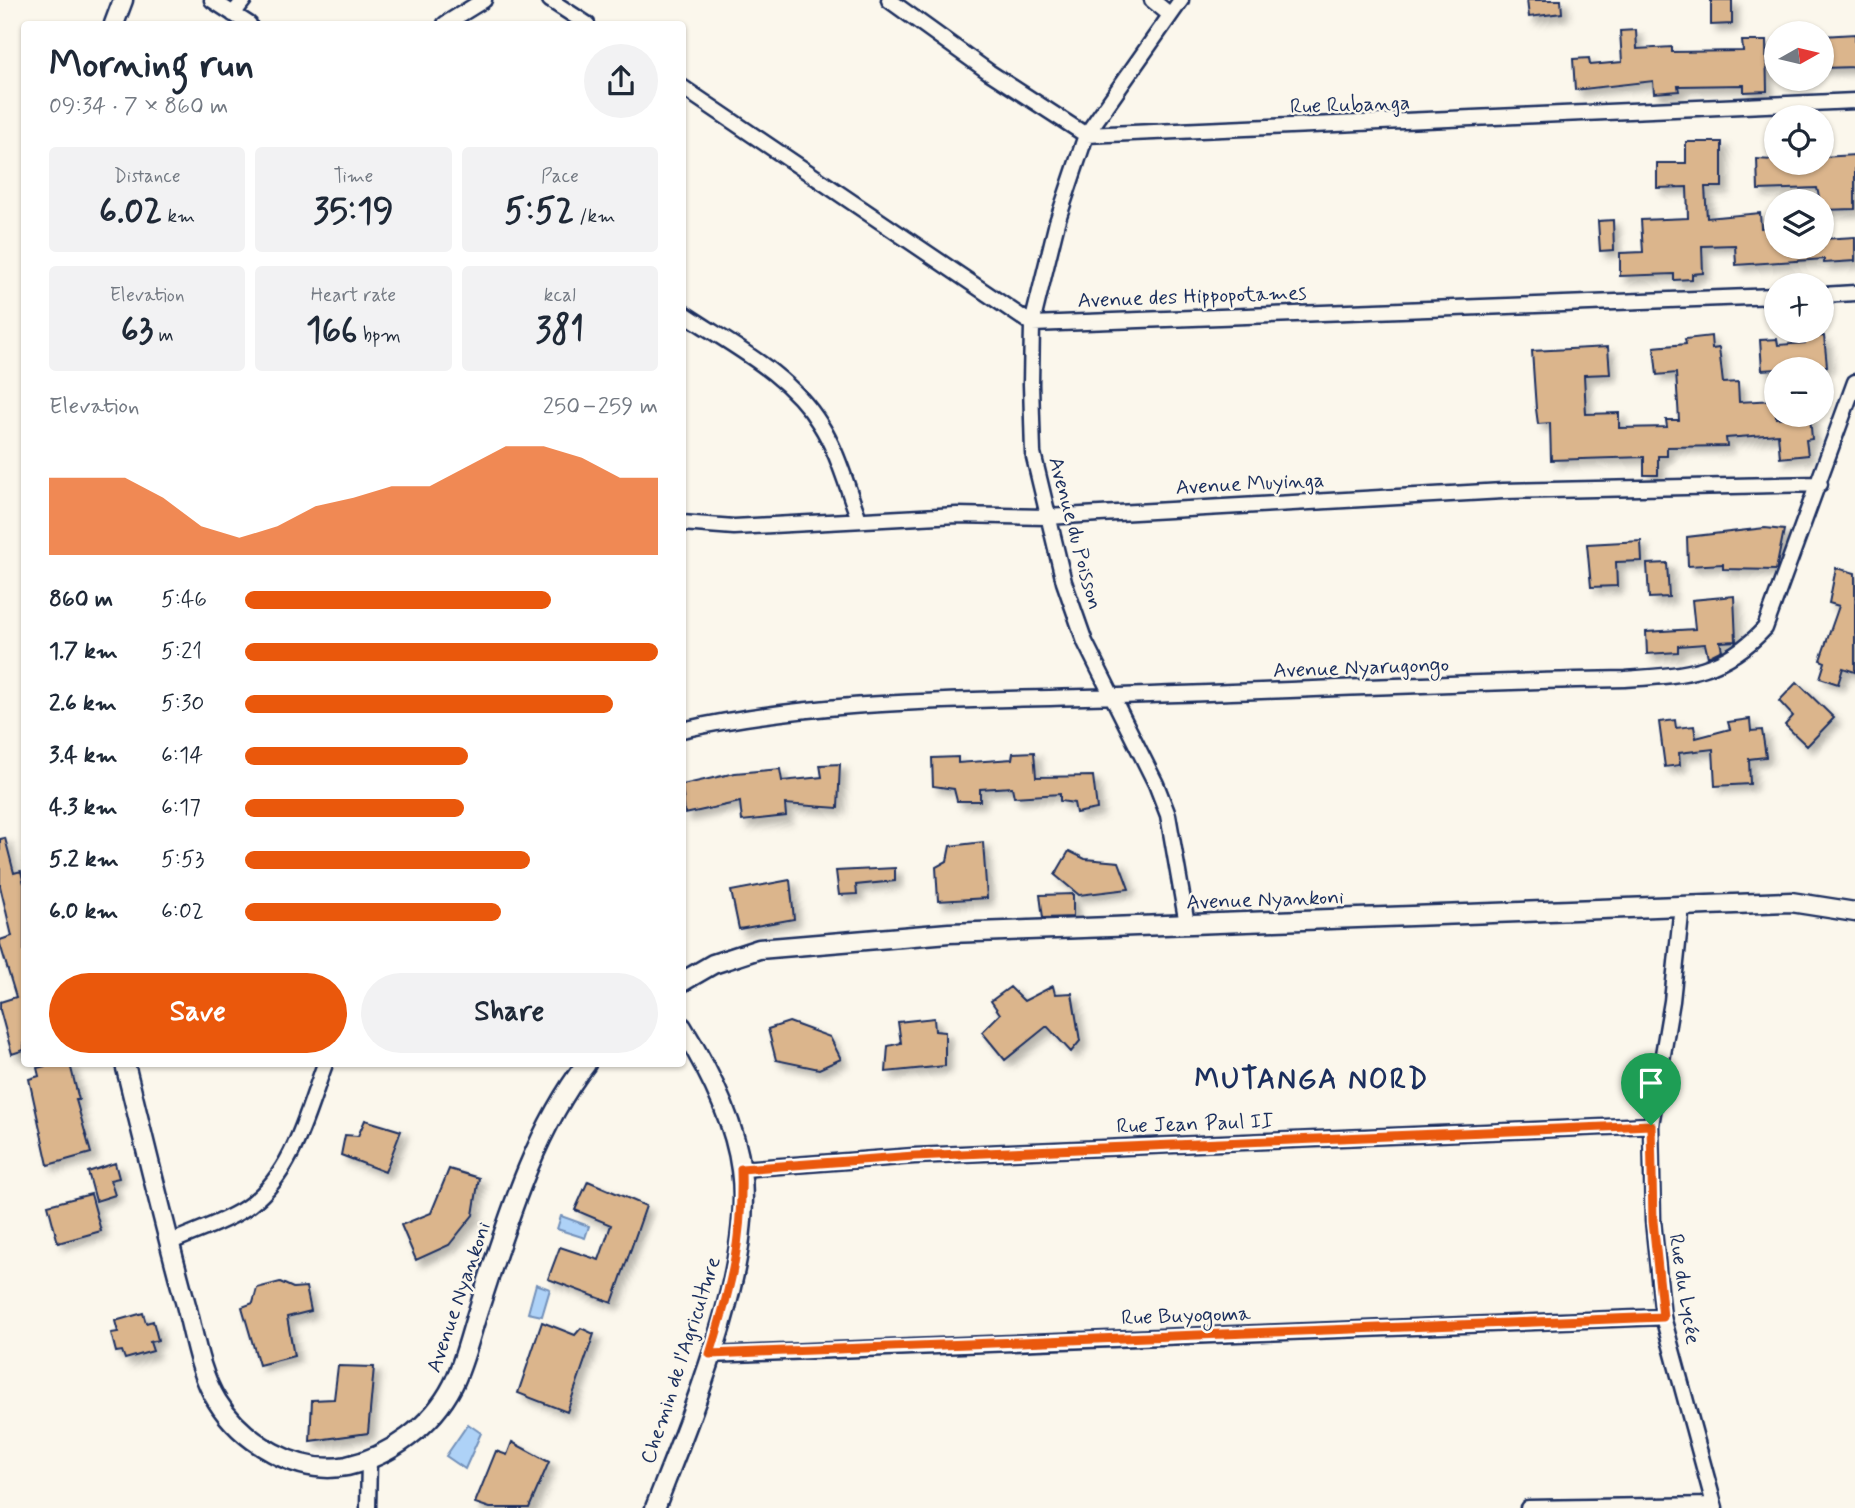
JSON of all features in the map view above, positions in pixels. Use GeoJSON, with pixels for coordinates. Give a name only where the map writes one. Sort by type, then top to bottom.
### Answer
{"type":"FeatureCollection","features":[{"type":"Feature","properties":{"kind":"street"},"geometry":{"type":"LineString","coordinates":[[115,21],[123,0]]}},
{"type":"Feature","properties":{"kind":"street"},"geometry":{"type":"LineString","coordinates":[[212,0],[245,21]]}},
{"type":"Feature","properties":{"kind":"street"},"geometry":{"type":"LineString","coordinates":[[233,13],[244,0]]}},
{"type":"Feature","properties":{"kind":"street"},"geometry":{"type":"LineString","coordinates":[[450,21],[484,0]]}},
{"type":"Feature","properties":{"kind":"street"},"geometry":{"type":"LineString","coordinates":[[550,0],[582,21]]}},
{"type":"Feature","properties":{"kind":"street"},"geometry":{"type":"LineString","coordinates":[[889,0],[989,72],[1086,135]]}},
{"type":"Feature","properties":{"kind":"street"},"geometry":{"type":"LineString","coordinates":[[1152,0],[1169,14]]}},
{"type":"Feature","properties":{"kind":"street","name":"Avenue du Poisson"},"geometry":{"type":"LineString","coordinates":[[1181,0],[1086,135],[1057,222],[1032,324],[1033,453],[1063,583],[1085,642],[1156,784],[1168,815],[1187,924]]}},
{"type":"Feature","properties":{"kind":"street"},"geometry":{"type":"LineString","coordinates":[[686,91],[1032,324]]}},
{"type":"Feature","properties":{"kind":"street","name":"Rue Rubanga"},"geometry":{"type":"LineString","coordinates":[[1086,135],[1855,102]]}},
{"type":"Feature","properties":{"kind":"street"},"geometry":{"type":"LineString","coordinates":[[1834,294],[1855,293]]}},
{"type":"Feature","properties":{"kind":"street","name":"Avenue des Hippopotames"},"geometry":{"type":"LineString","coordinates":[[1032,324],[1764,296]]}},
{"type":"Feature","properties":{"kind":"street"},"geometry":{"type":"LineString","coordinates":[[686,316],[773,373],[803,399],[822,426],[859,519]]}},
{"type":"Feature","properties":{"kind":"street","name":"Avenue Nyarugongo"},"geometry":{"type":"LineString","coordinates":[[686,729],[737,718],[998,698],[1625,679],[1674,675],[1720,665],[1750,645],[1765,628],[1820,484],[1855,382]]}},
{"type":"Feature","properties":{"kind":"street","name":"Avenue Muyinga"},"geometry":{"type":"LineString","coordinates":[[686,523],[734,527],[957,515],[1047,517],[1503,491],[1820,484]]}},
{"type":"Feature","properties":{"kind":"street","name":"Avenue Nyankoni"},"geometry":{"type":"LineString","coordinates":[[686,980],[713,964],[772,947],[949,933],[1791,902],[1855,912]]}},
{"type":"Feature","properties":{"kind":"street","name":"Rue du Lycée"},"geometry":{"type":"LineString","coordinates":[[1682,905],[1672,1000],[1651,1125],[1653,1221],[1663,1317],[1715,1506]]}},
{"type":"Feature","properties":{"kind":"street","name":"Chemin de l'Agriculture"},"geometry":{"type":"LineString","coordinates":[[654,1508],[710,1354],[732,1284],[740,1244],[741,1169],[728,1122],[711,1080],[686,1034]]}},
{"type":"Feature","properties":{"kind":"street","name":"Avenue Nyankoni"},"geometry":{"type":"LineString","coordinates":[[126,1067],[169,1243],[202,1364],[216,1401],[233,1420],[279,1458],[304,1465],[337,1468],[369,1461],[412,1435],[434,1414],[453,1385],[513,1209],[562,1095],[584,1067]]}},
{"type":"Feature","properties":{"kind":"street"},"geometry":{"type":"LineString","coordinates":[[169,1243],[251,1205],[271,1184],[289,1161],[324,1067]]}},
{"type":"Feature","properties":{"kind":"street","name":"Rue Jean Paul II"},"geometry":{"type":"LineString","coordinates":[[741,1169],[928,1156],[1651,1125]]}},
{"type":"Feature","properties":{"kind":"street","name":"Rue Buyogoma"},"geometry":{"type":"LineString","coordinates":[[710,1354],[1663,1317]]}},
{"type":"Feature","properties":{"kind":"street"},"geometry":{"type":"LineString","coordinates":[[368,1508],[369,1461]]}},
{"type":"Feature","properties":{"kind":"street"},"geometry":{"type":"LineString","coordinates":[[1528,1508],[1715,1506]]}},
{"type":"Feature","properties":{"kind":"water"},"geometry":{"type":"Polygon","coordinates":[[[561,1216],[589,1226],[585,1238],[557,1229],[561,1216]]]}},
{"type":"Feature","properties":{"kind":"water"},"geometry":{"type":"Polygon","coordinates":[[[536,1284],[550,1289],[542,1316],[528,1313],[536,1284]]]}},
{"type":"Feature","properties":{"kind":"water"},"geometry":{"type":"Polygon","coordinates":[[[468,1424],[481,1433],[465,1469],[446,1456],[468,1424]]]}},
{"type":"Feature","properties":{"kind":"building"},"geometry":{"type":"Polygon","coordinates":[[[1527,0],[1561,0],[1562,13],[1529,17],[1527,0]]]}},
{"type":"Feature","properties":{"kind":"building"},"geometry":{"type":"Polygon","coordinates":[[[1711,0],[1732,0],[1732,24],[1711,25],[1711,0]]]}},
{"type":"Feature","properties":{"kind":"building"},"geometry":{"type":"Polygon","coordinates":[[[1636,30],[1637,49],[1672,47],[1672,52],[1743,51],[1742,41],[1764,41],[1764,91],[1767,91],[1744,92],[1744,85],[1678,86],[1679,91],[1654,93],[1653,81],[1575,90],[1573,59],[1589,58],[1590,65],[1622,62],[1620,31],[1636,30]]]}},
{"type":"Feature","properties":{"kind":"building"},"geometry":{"type":"Polygon","coordinates":[[[1855,34],[1855,67],[1834,68],[1834,35],[1855,34]]]}},
{"type":"Feature","properties":{"kind":"building"},"geometry":{"type":"Polygon","coordinates":[[[1686,142],[1722,142],[1722,187],[1705,187],[1707,218],[1760,213],[1761,228],[1764,228],[1764,259],[1824,259],[1736,265],[1735,245],[1702,246],[1703,273],[1692,274],[1692,279],[1674,280],[1674,274],[1620,276],[1620,253],[1643,252],[1641,220],[1688,218],[1687,187],[1657,188],[1657,163],[1686,163],[1686,142]]]}},
{"type":"Feature","properties":{"kind":"building"},"geometry":{"type":"Polygon","coordinates":[[[1855,155],[1855,209],[1834,210],[1834,189],[1758,190],[1757,159],[1764,159],[1764,175],[1834,175],[1834,156],[1855,155]]]}},
{"type":"Feature","properties":{"kind":"building"},"geometry":{"type":"Polygon","coordinates":[[[1613,220],[1614,250],[1600,251],[1598,221],[1613,220]]]}},
{"type":"Feature","properties":{"kind":"building"},"geometry":{"type":"Polygon","coordinates":[[[1855,237],[1855,261],[1824,263],[1824,259],[1834,259],[1834,238],[1855,237]]]}},
{"type":"Feature","properties":{"kind":"building"},"geometry":{"type":"Polygon","coordinates":[[[1711,336],[1712,349],[1719,348],[1723,383],[1738,382],[1739,402],[1764,401],[1764,427],[1811,427],[1812,439],[1806,440],[1808,455],[1780,458],[1778,434],[1726,438],[1727,446],[1667,447],[1667,456],[1658,456],[1658,475],[1644,475],[1644,457],[1551,460],[1550,423],[1538,424],[1532,351],[1608,347],[1610,374],[1584,375],[1586,414],[1619,413],[1619,428],[1667,427],[1666,420],[1679,420],[1676,373],[1657,375],[1654,347],[1686,344],[1685,339],[1711,336]]]}},
{"type":"Feature","properties":{"kind":"building"},"geometry":{"type":"Polygon","coordinates":[[[1760,340],[1778,345],[1825,343],[1826,357],[1764,357],[1762,370],[1760,340]]]}},
{"type":"Feature","properties":{"kind":"building"},"geometry":{"type":"Polygon","coordinates":[[[1765,528],[1784,530],[1776,570],[1723,569],[1723,564],[1688,566],[1687,537],[1765,528]]]}},
{"type":"Feature","properties":{"kind":"building"},"geometry":{"type":"Polygon","coordinates":[[[1641,541],[1642,561],[1616,562],[1617,586],[1591,587],[1587,544],[1641,541]]]}},
{"type":"Feature","properties":{"kind":"building"},"geometry":{"type":"Polygon","coordinates":[[[1667,563],[1669,597],[1649,598],[1647,564],[1667,563]]]}},
{"type":"Feature","properties":{"kind":"building"},"geometry":{"type":"Polygon","coordinates":[[[1836,568],[1855,573],[1855,672],[1843,668],[1838,684],[1820,678],[1825,662],[1820,660],[1839,606],[1829,603],[1836,568]]]}},
{"type":"Feature","properties":{"kind":"building"},"geometry":{"type":"Polygon","coordinates":[[[1734,596],[1736,641],[1720,642],[1722,650],[1708,657],[1705,644],[1678,646],[1678,652],[1647,654],[1646,632],[1695,629],[1692,600],[1734,596]]]}},
{"type":"Feature","properties":{"kind":"building"},"geometry":{"type":"Polygon","coordinates":[[[1797,682],[1834,718],[1807,746],[1785,725],[1793,716],[1779,701],[1797,682]]]}},
{"type":"Feature","properties":{"kind":"building"},"geometry":{"type":"Polygon","coordinates":[[[1750,719],[1751,731],[1762,730],[1766,757],[1749,759],[1750,784],[1715,786],[1713,749],[1679,753],[1680,765],[1665,767],[1659,722],[1675,720],[1676,728],[1694,726],[1696,738],[1730,729],[1728,722],[1750,719]]]}},
{"type":"Feature","properties":{"kind":"building"},"geometry":{"type":"Polygon","coordinates":[[[1034,752],[1036,777],[1093,776],[1097,809],[1076,813],[1074,803],[1060,801],[1060,794],[1014,797],[1012,787],[980,789],[980,801],[957,801],[954,789],[933,786],[932,758],[958,757],[958,763],[1012,759],[1013,753],[1034,752]]]}},
{"type":"Feature","properties":{"kind":"building"},"geometry":{"type":"Polygon","coordinates":[[[840,764],[838,808],[785,804],[786,816],[742,821],[740,802],[686,814],[686,784],[735,773],[780,769],[782,781],[822,777],[820,765],[840,764]]]}},
{"type":"Feature","properties":{"kind":"building"},"geometry":{"type":"Polygon","coordinates":[[[5,838],[14,873],[21,871],[21,1051],[12,1054],[0,1010],[0,1002],[16,997],[0,944],[0,940],[12,936],[0,886],[0,839],[5,838]]]}},
{"type":"Feature","properties":{"kind":"building"},"geometry":{"type":"Polygon","coordinates":[[[983,842],[987,898],[938,901],[936,867],[947,861],[950,846],[983,842]]]}},
{"type":"Feature","properties":{"kind":"building"},"geometry":{"type":"Polygon","coordinates":[[[1069,851],[1085,859],[1119,862],[1129,889],[1079,895],[1055,875],[1069,851]]]}},
{"type":"Feature","properties":{"kind":"building"},"geometry":{"type":"Polygon","coordinates":[[[895,868],[895,881],[856,885],[857,894],[839,895],[836,871],[895,868]]]}},
{"type":"Feature","properties":{"kind":"building"},"geometry":{"type":"Polygon","coordinates":[[[790,880],[794,919],[739,929],[731,891],[790,880]]]}},
{"type":"Feature","properties":{"kind":"building"},"geometry":{"type":"Polygon","coordinates":[[[1073,894],[1073,917],[1043,918],[1040,895],[1073,894]]]}},
{"type":"Feature","properties":{"kind":"building"},"geometry":{"type":"Polygon","coordinates":[[[1053,986],[1055,994],[1072,993],[1080,1041],[1071,1052],[1047,1026],[1005,1060],[982,1032],[1000,1014],[991,1001],[1010,987],[1024,1001],[1053,986]]]}},
{"type":"Feature","properties":{"kind":"building"},"geometry":{"type":"Polygon","coordinates":[[[934,1018],[935,1031],[945,1032],[945,1066],[886,1072],[888,1046],[901,1043],[898,1022],[934,1018]]]}},
{"type":"Feature","properties":{"kind":"building"},"geometry":{"type":"Polygon","coordinates":[[[789,1022],[830,1037],[841,1059],[819,1069],[776,1060],[768,1029],[789,1022]]]}},
{"type":"Feature","properties":{"kind":"building"},"geometry":{"type":"Polygon","coordinates":[[[71,1067],[79,1100],[76,1100],[91,1153],[48,1165],[29,1079],[39,1076],[37,1068],[71,1067]]]}},
{"type":"Feature","properties":{"kind":"building"},"geometry":{"type":"Polygon","coordinates":[[[365,1120],[401,1131],[385,1172],[341,1155],[345,1135],[358,1136],[365,1120]]]}},
{"type":"Feature","properties":{"kind":"building"},"geometry":{"type":"Polygon","coordinates":[[[115,1163],[119,1178],[110,1180],[115,1195],[96,1201],[88,1172],[115,1163]]]}},
{"type":"Feature","properties":{"kind":"building"},"geometry":{"type":"Polygon","coordinates":[[[449,1169],[479,1178],[473,1215],[449,1245],[416,1260],[401,1225],[431,1213],[449,1169]]]}},
{"type":"Feature","properties":{"kind":"building"},"geometry":{"type":"Polygon","coordinates":[[[588,1181],[646,1206],[612,1303],[548,1279],[560,1247],[599,1260],[611,1225],[575,1210],[588,1181]]]}},
{"type":"Feature","properties":{"kind":"building"},"geometry":{"type":"Polygon","coordinates":[[[91,1194],[101,1231],[58,1243],[48,1205],[91,1194]]]}},
{"type":"Feature","properties":{"kind":"building"},"geometry":{"type":"Polygon","coordinates":[[[280,1282],[293,1288],[306,1287],[311,1311],[287,1317],[294,1356],[259,1365],[242,1307],[253,1303],[257,1288],[280,1282]]]}},
{"type":"Feature","properties":{"kind":"building"},"geometry":{"type":"Polygon","coordinates":[[[143,1313],[146,1323],[153,1321],[158,1340],[150,1342],[153,1351],[125,1359],[122,1351],[116,1352],[111,1333],[118,1332],[115,1321],[143,1313]]]}},
{"type":"Feature","properties":{"kind":"building"},"geometry":{"type":"Polygon","coordinates":[[[542,1322],[575,1335],[581,1328],[594,1334],[567,1412],[518,1393],[542,1322]]]}},
{"type":"Feature","properties":{"kind":"building"},"geometry":{"type":"Polygon","coordinates":[[[338,1366],[374,1367],[368,1433],[310,1441],[312,1400],[334,1399],[338,1366]]]}},
{"type":"Feature","properties":{"kind":"building"},"geometry":{"type":"Polygon","coordinates":[[[512,1442],[549,1462],[529,1508],[490,1508],[475,1503],[496,1451],[507,1455],[512,1442]]]}},
{"type":"Feature","properties":{"kind":"district","name":"MUTANGA NORD"},"geometry":{"type":"Point","coordinates":[1312,1078]}},
{"type":"Feature","properties":{"kind":"route"},"geometry":{"type":"LineString","coordinates":[[1651,1125],[1653,1221],[1663,1317],[710,1354],[732,1284],[740,1244],[741,1169],[914,1156],[1651,1125]]}}]}
